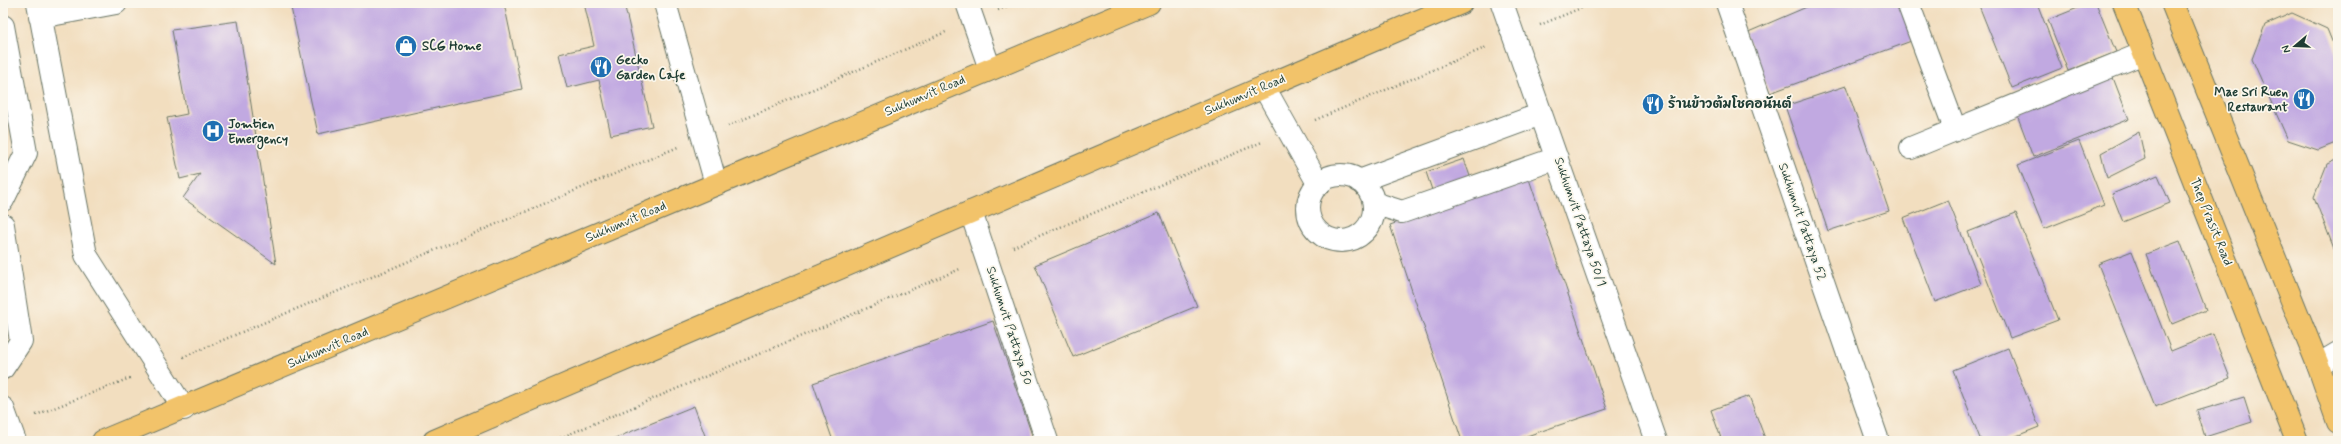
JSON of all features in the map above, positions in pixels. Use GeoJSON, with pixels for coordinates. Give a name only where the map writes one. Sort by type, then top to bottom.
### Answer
{"type":"FeatureCollection","features":[{"type":"Feature","properties":{"kind":"main road","name":"Sukhumvit Road"},"geometry":{"type":"LineString","coordinates":[[103,441],[184,409],[1149,3]]}},
{"type":"Feature","properties":{"kind":"main road","name":"Sukhumvit Road"},"geometry":{"type":"LineString","coordinates":[[434,441],[1461,3]]}},
{"type":"Feature","properties":{"kind":"main road","name":"Thep Prasit Road"},"geometry":{"type":"LineString","coordinates":[[2124,3],[2297,441]]}},
{"type":"Feature","properties":{"kind":"main road"},"geometry":{"type":"LineString","coordinates":[[2172,3],[2318,365],[2338,422]]}},
{"type":"Feature","properties":{"kind":"street"},"geometry":{"type":"LineString","coordinates":[[116,3],[39,10],[86,255],[184,409]]}},
{"type":"Feature","properties":{"kind":"street"},"geometry":{"type":"LineString","coordinates":[[665,3],[716,184]]}},
{"type":"Feature","properties":{"kind":"street","name":"Sukhumvit Pattaya 50/1"},"geometry":{"type":"LineString","coordinates":[[1502,3],[1656,441]]}},
{"type":"Feature","properties":{"kind":"street","name":"Sukhumvit Pattaya 52"},"geometry":{"type":"LineString","coordinates":[[1727,3],[1878,441]]}},
{"type":"Feature","properties":{"kind":"street"},"geometry":{"type":"LineString","coordinates":[[1908,3],[1955,129]]}},
{"type":"Feature","properties":{"kind":"street"},"geometry":{"type":"LineString","coordinates":[[970,12],[990,69]]}},
{"type":"Feature","properties":{"kind":"street"},"geometry":{"type":"LineString","coordinates":[[3,26],[26,153],[3,200]]}},
{"type":"Feature","properties":{"kind":"street"},"geometry":{"type":"LineString","coordinates":[[1911,148],[2144,54]]}},
{"type":"Feature","properties":{"kind":"street"},"geometry":{"type":"LineString","coordinates":[[1264,87],[1319,184]]}},
{"type":"Feature","properties":{"kind":"street"},"geometry":{"type":"LineString","coordinates":[[1359,181],[1541,114]]}},
{"type":"Feature","properties":{"kind":"street"},"geometry":{"type":"LineString","coordinates":[[1374,203],[1402,212],[1557,158]]}},
{"type":"Feature","properties":{"kind":"street"},"geometry":{"type":"LineString","coordinates":[[1344,175],[1359,181],[1370,193],[1374,203],[1371,224],[1365,232],[1346,242],[1325,238],[1316,231],[1310,221],[1308,210],[1309,198],[1319,184],[1332,176],[1344,175]]}},
{"type":"Feature","properties":{"kind":"street","name":"Sukhumvit Pattaya 50"},"geometry":{"type":"LineString","coordinates":[[971,212],[1047,441]]}},
{"type":"Feature","properties":{"kind":"street"},"geometry":{"type":"LineString","coordinates":[[3,225],[21,340],[3,368]]}},
{"type":"Feature","properties":{"kind":"street"},"geometry":{"type":"LineString","coordinates":[[2318,365],[2338,353]]}},
{"type":"Feature","properties":{"kind":"path"},"geometry":{"type":"LineString","coordinates":[[9,425],[157,368],[703,137],[970,12],[1014,3]]}},
{"type":"Feature","properties":{"kind":"path"},"geometry":{"type":"LineString","coordinates":[[553,441],[1593,3]]}},
{"type":"Feature","properties":{"kind":"building","name":"SCG Home"},"geometry":{"type":"Polygon","coordinates":[[[290,3],[504,3],[522,89],[318,134],[290,3]]]}},
{"type":"Feature","properties":{"kind":"building","name":"Gecko Garden Cafe"},"geometry":{"type":"Polygon","coordinates":[[[584,3],[624,3],[652,126],[611,135],[599,80],[567,88],[559,54],[594,46],[584,3]]]}},
{"type":"Feature","properties":{"kind":"building"},"geometry":{"type":"Polygon","coordinates":[[[1816,3],[1900,3],[1914,40],[1770,93],[1746,33],[1816,3]]]}},
{"type":"Feature","properties":{"kind":"building"},"geometry":{"type":"Polygon","coordinates":[[[1978,3],[2037,3],[2062,68],[2012,88],[1978,3]]]}},
{"type":"Feature","properties":{"kind":"building"},"geometry":{"type":"Polygon","coordinates":[[[2090,3],[2096,3],[2116,52],[2068,71],[2048,20],[2090,3]]]}},
{"type":"Feature","properties":{"kind":"building","name":"Mae Sri Ruen Restaurant"},"geometry":{"type":"Polygon","coordinates":[[[2292,13],[2327,29],[2338,56],[2338,142],[2318,150],[2288,140],[2252,59],[2265,25],[2292,13]]]}},
{"type":"Feature","properties":{"kind":"building","name":"Jomtien Emergency"},"geometry":{"type":"Polygon","coordinates":[[[238,21],[276,264],[183,198],[200,174],[180,179],[167,118],[187,114],[172,30],[238,21]]]}},
{"type":"Feature","properties":{"kind":"building"},"geometry":{"type":"Polygon","coordinates":[[[2112,75],[2129,119],[2033,157],[2016,112],[2112,75]]]}},
{"type":"Feature","properties":{"kind":"building"},"geometry":{"type":"Polygon","coordinates":[[[1846,86],[1889,211],[1828,231],[1785,106],[1846,86]]]}},
{"type":"Feature","properties":{"kind":"building"},"geometry":{"type":"Polygon","coordinates":[[[2139,132],[2145,159],[2107,178],[2101,153],[2139,132]]]}},
{"type":"Feature","properties":{"kind":"building"},"geometry":{"type":"Polygon","coordinates":[[[2079,141],[2104,205],[2044,229],[2018,165],[2079,141]]]}},
{"type":"Feature","properties":{"kind":"building"},"geometry":{"type":"Polygon","coordinates":[[[1464,159],[1472,182],[1529,179],[1607,409],[1512,441],[1462,441],[1390,225],[1410,218],[1433,193],[1426,172],[1464,159]]]}},
{"type":"Feature","properties":{"kind":"building"},"geometry":{"type":"Polygon","coordinates":[[[2338,159],[2338,259],[2314,197],[2327,164],[2338,159]]]}},
{"type":"Feature","properties":{"kind":"building"},"geometry":{"type":"Polygon","coordinates":[[[2158,175],[2170,203],[2123,222],[2112,194],[2158,175]]]}},
{"type":"Feature","properties":{"kind":"building"},"geometry":{"type":"Polygon","coordinates":[[[1948,200],[1981,284],[1935,302],[1903,218],[1948,200]]]}},
{"type":"Feature","properties":{"kind":"building"},"geometry":{"type":"Polygon","coordinates":[[[1159,213],[1197,306],[1073,357],[1035,265],[1159,213]]]}},
{"type":"Feature","properties":{"kind":"building"},"geometry":{"type":"Polygon","coordinates":[[[2016,213],[2058,320],[2010,338],[1968,232],[2016,213]]]}},
{"type":"Feature","properties":{"kind":"building"},"geometry":{"type":"Polygon","coordinates":[[[2180,241],[2206,310],[2172,324],[2146,254],[2180,241]]]}},
{"type":"Feature","properties":{"kind":"building"},"geometry":{"type":"Polygon","coordinates":[[[2132,251],[2171,351],[2213,334],[2230,378],[2155,407],[2098,264],[2132,251]]]}},
{"type":"Feature","properties":{"kind":"building"},"geometry":{"type":"Polygon","coordinates":[[[993,321],[1034,441],[833,441],[813,383],[993,321]]]}},
{"type":"Feature","properties":{"kind":"building"},"geometry":{"type":"Polygon","coordinates":[[[2008,348],[2039,427],[2004,441],[1981,441],[1953,370],[2008,348]]]}},
{"type":"Feature","properties":{"kind":"building"},"geometry":{"type":"Polygon","coordinates":[[[1749,396],[1766,441],[1722,441],[1711,410],[1749,396]]]}},
{"type":"Feature","properties":{"kind":"building"},"geometry":{"type":"Polygon","coordinates":[[[2244,397],[2252,422],[2205,437],[2197,411],[2244,397]]]}},
{"type":"Feature","properties":{"kind":"building"},"geometry":{"type":"Polygon","coordinates":[[[694,406],[707,441],[608,441],[694,406]]]}},
{"type":"Feature","properties":{"kind":"place","name":"SCG Home"},"geometry":{"type":"Point","coordinates":[406,46]}},
{"type":"Feature","properties":{"kind":"place","name":"Gecko Garden Cafe"},"geometry":{"type":"Point","coordinates":[601,67]}},
{"type":"Feature","properties":{"kind":"place","name":"Mae Sri Ruen Restaurant"},"geometry":{"type":"Point","coordinates":[2304,99]}},
{"type":"Feature","properties":{"kind":"place","name":"ร้านข้าวต้มโชคอนันต์"},"geometry":{"type":"Point","coordinates":[1653,104]}},
{"type":"Feature","properties":{"kind":"place","name":"Jomtien Emergency"},"geometry":{"type":"Point","coordinates":[213,131]}}]}
